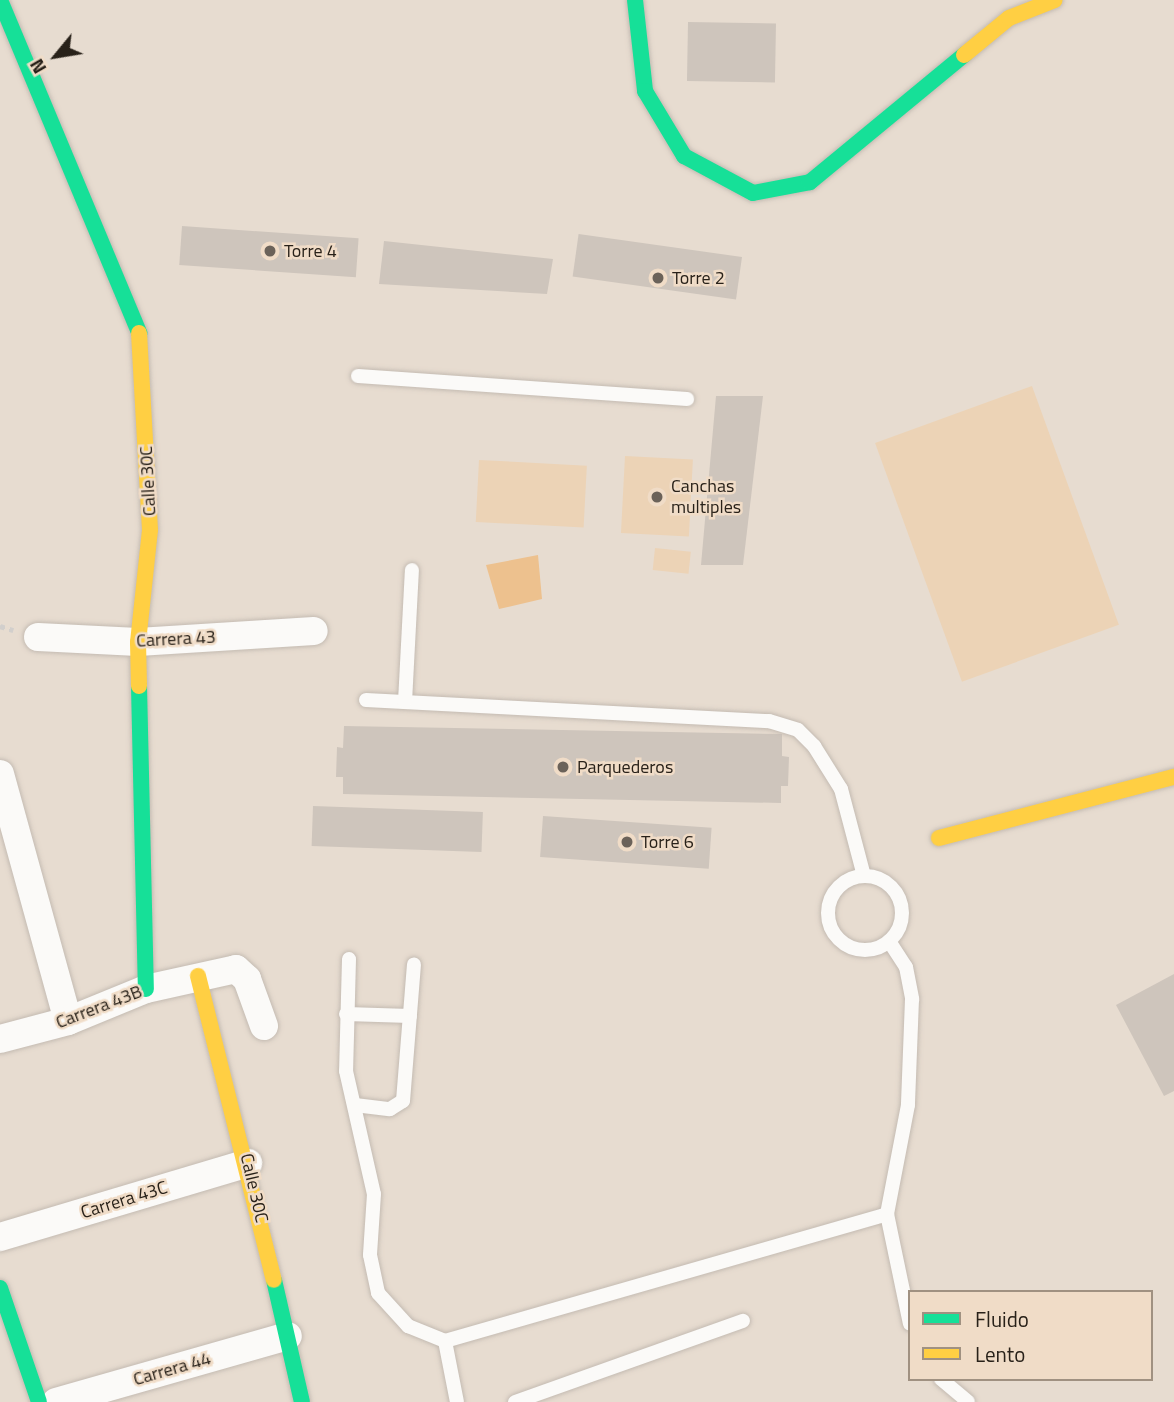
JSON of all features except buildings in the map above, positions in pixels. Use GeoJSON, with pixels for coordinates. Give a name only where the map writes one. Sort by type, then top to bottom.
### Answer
{"type":"FeatureCollection","features":[{"type":"Feature","properties":{"kind":"street","name":"Calle 30C"},"geometry":{"type":"LineString","coordinates":[[0,0],[141,338],[150,530],[138,642],[146,989]]}},
{"type":"Feature","properties":{"kind":"street"},"geometry":{"type":"LineString","coordinates":[[635,0],[645,91],[684,156],[753,193],[810,181],[1009,18],[1055,0]]}},
{"type":"Feature","properties":{"kind":"street","name":"Carrera 43"},"geometry":{"type":"LineString","coordinates":[[38,637],[138,642],[314,631]]}},
{"type":"Feature","properties":{"kind":"street"},"geometry":{"type":"LineString","coordinates":[[0,774],[68,1021]]}},
{"type":"Feature","properties":{"kind":"street"},"geometry":{"type":"LineString","coordinates":[[939,838],[1174,777]]}},
{"type":"Feature","properties":{"kind":"street","name":"Carrera 43B"},"geometry":{"type":"LineString","coordinates":[[0,1039],[68,1021],[146,989],[236,969],[244,973],[264,1026]]}},
{"type":"Feature","properties":{"kind":"street","name":"Calle 30C"},"geometry":{"type":"LineString","coordinates":[[198,976],[248,1163],[302,1402]]}},
{"type":"Feature","properties":{"kind":"street","name":"Carrera 43C"},"geometry":{"type":"LineString","coordinates":[[0,1237],[248,1163]]}},
{"type":"Feature","properties":{"kind":"street"},"geometry":{"type":"LineString","coordinates":[[0,1288],[39,1402]]}},
{"type":"Feature","properties":{"kind":"street","name":"Carrera 44"},"geometry":{"type":"LineString","coordinates":[[56,1402],[288,1336]]}},
{"type":"Feature","properties":{"kind":"lane"},"geometry":{"type":"LineString","coordinates":[[358,376],[687,399]]}},
{"type":"Feature","properties":{"kind":"lane"},"geometry":{"type":"LineString","coordinates":[[405,702],[411,570]]}},
{"type":"Feature","properties":{"kind":"lane"},"geometry":{"type":"LineString","coordinates":[[366,700],[769,721],[798,730],[821,756],[841,789],[864,876]]}},
{"type":"Feature","properties":{"kind":"lane"},"geometry":{"type":"LineString","coordinates":[[864,876],[888,884],[901,906],[902,919],[889,942],[878,948],[852,948],[833,932],[828,920],[832,895],[840,885],[864,876]]}},
{"type":"Feature","properties":{"kind":"lane"},"geometry":{"type":"LineString","coordinates":[[889,942],[906,967],[914,1034],[908,1105],[887,1214],[908,1314]]}},
{"type":"Feature","properties":{"kind":"lane"},"geometry":{"type":"LineString","coordinates":[[349,959],[346,1071],[374,1194],[370,1255],[378,1293],[408,1326],[445,1341],[887,1214]]}},
{"type":"Feature","properties":{"kind":"lane"},"geometry":{"type":"LineString","coordinates":[[355,1105],[390,1109],[403,1101],[414,964]]}},
{"type":"Feature","properties":{"kind":"lane"},"geometry":{"type":"LineString","coordinates":[[346,1014],[410,1016]]}},
{"type":"Feature","properties":{"kind":"lane"},"geometry":{"type":"LineString","coordinates":[[515,1402],[743,1321]]}},
{"type":"Feature","properties":{"kind":"lane"},"geometry":{"type":"LineString","coordinates":[[445,1341],[457,1402]]}},
{"type":"Feature","properties":{"kind":"lane"},"geometry":{"type":"LineString","coordinates":[[943,1381],[968,1402]]}},
{"type":"Feature","properties":{"kind":"shaded area"},"geometry":{"type":"Polygon","coordinates":[[[1032,386],[1119,625],[962,682],[875,443],[1032,386]]]}},
{"type":"Feature","properties":{"kind":"shaded area","name":"Canchas multiples"},"geometry":{"type":"Polygon","coordinates":[[[625,456],[693,460],[689,536],[621,533],[625,456]]]}},
{"type":"Feature","properties":{"kind":"shaded area"},"geometry":{"type":"Polygon","coordinates":[[[479,460],[587,466],[584,528],[476,522],[479,460]]]}},
{"type":"Feature","properties":{"kind":"shaded area"},"geometry":{"type":"Polygon","coordinates":[[[655,548],[691,552],[689,574],[653,570],[655,548]]]}},
{"type":"Feature","properties":{"kind":"shaded area"},"geometry":{"type":"Polygon","coordinates":[[[538,555],[542,599],[499,609],[486,565],[538,555]]]}},
{"type":"Feature","properties":{"kind":"traffic: fast"},"geometry":{"type":"LineString","coordinates":[[0,0],[139,333]]}},
{"type":"Feature","properties":{"kind":"traffic: fast"},"geometry":{"type":"LineString","coordinates":[[635,0],[645,91],[684,156],[753,193],[810,182],[964,55]]}},
{"type":"Feature","properties":{"kind":"traffic: fast"},"geometry":{"type":"LineString","coordinates":[[139,686],[146,989]]}},
{"type":"Feature","properties":{"kind":"traffic: fast"},"geometry":{"type":"LineString","coordinates":[[274,1280],[302,1402]]}},
{"type":"Feature","properties":{"kind":"traffic: fast"},"geometry":{"type":"LineString","coordinates":[[0,1288],[39,1402]]}},
{"type":"Feature","properties":{"kind":"traffic: slow"},"geometry":{"type":"LineString","coordinates":[[964,55],[1009,18],[1055,0]]}},
{"type":"Feature","properties":{"kind":"traffic: slow"},"geometry":{"type":"LineString","coordinates":[[139,333],[150,530],[138,642],[139,686]]}},
{"type":"Feature","properties":{"kind":"traffic: slow"},"geometry":{"type":"LineString","coordinates":[[939,838],[1174,777]]}},
{"type":"Feature","properties":{"kind":"traffic: slow"},"geometry":{"type":"LineString","coordinates":[[198,976],[274,1280]]}},
{"type":"Feature","properties":{"kind":"place","name":"Torre 4"},"geometry":{"type":"Point","coordinates":[270,251]}},
{"type":"Feature","properties":{"kind":"place","name":"Torre 2"},"geometry":{"type":"Point","coordinates":[658,278]}},
{"type":"Feature","properties":{"kind":"place","name":"Canchas multiples"},"geometry":{"type":"Point","coordinates":[657,497]}},
{"type":"Feature","properties":{"kind":"place","name":"Parquederos"},"geometry":{"type":"Point","coordinates":[563,767]}},
{"type":"Feature","properties":{"kind":"place","name":"Torre 6"},"geometry":{"type":"Point","coordinates":[627,842]}}]}
